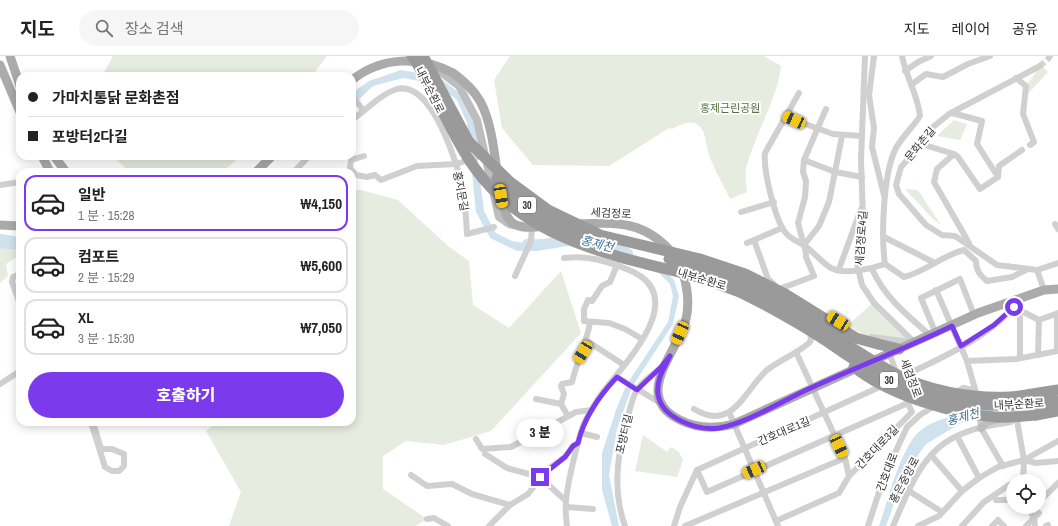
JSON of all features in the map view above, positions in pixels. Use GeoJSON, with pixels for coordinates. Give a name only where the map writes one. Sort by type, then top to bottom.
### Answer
{"type":"FeatureCollection","features":[{"type":"Feature","properties":{"kind":"highway","name":"내부순환로"},"geometry":{"type":"LineString","coordinates":[[412,56],[442,114],[474,168],[497,192],[518,210],[544,228],[576,243],[608,254],[696,271]]}},
{"type":"Feature","properties":{"kind":"highway","name":"내부순환로"},"geometry":{"type":"LineString","coordinates":[[425,58],[468,141],[492,174],[511,193],[546,218],[603,241],[696,271],[742,288],[769,295],[893,372],[920,384],[966,395],[991,397],[1011,397],[1058,390]]}},
{"type":"Feature","properties":{"kind":"highway"},"geometry":{"type":"LineString","coordinates":[[468,141],[510,182],[548,210],[600,235],[700,259],[745,274],[785,294],[856,338],[878,344],[894,351]]}},
{"type":"Feature","properties":{"kind":"highway","name":"내부순환로"},"geometry":{"type":"LineString","coordinates":[[742,288],[857,362],[887,379],[917,391],[941,398],[972,404],[998,406],[1023,406],[1058,401]]}},
{"type":"Feature","properties":{"kind":"highway"},"geometry":{"type":"LineString","coordinates":[[824,340],[852,366],[890,390],[976,415],[1012,418],[1058,413]]}},
{"type":"Feature","properties":{"kind":"main road"},"geometry":{"type":"LineString","coordinates":[[10,56],[16,74]]}},
{"type":"Feature","properties":{"kind":"main road"},"geometry":{"type":"LineString","coordinates":[[425,58],[459,86],[477,120],[499,216],[509,224],[515,225]]}},
{"type":"Feature","properties":{"kind":"main road"},"geometry":{"type":"LineString","coordinates":[[356,77],[371,68],[390,60],[425,58],[449,70],[464,81],[473,90],[484,112],[494,154],[503,210],[506,217],[515,225]]}},
{"type":"Feature","properties":{"kind":"main road"},"geometry":{"type":"LineString","coordinates":[[0,65],[16,103]]}},
{"type":"Feature","properties":{"kind":"main road"},"geometry":{"type":"LineString","coordinates":[[260,168],[268,160]]}},
{"type":"Feature","properties":{"kind":"main road","name":"세검정로"},"geometry":{"type":"LineString","coordinates":[[515,225],[532,227],[591,223],[621,223],[637,227],[664,242],[681,266],[686,282],[688,301],[686,320],[658,383],[658,394],[662,404],[672,415],[691,425],[715,428],[734,424],[812,387],[934,335],[974,315],[1016,303],[1044,290],[1058,289]]}},
{"type":"Feature","properties":{"kind":"main road"},"geometry":{"type":"LineString","coordinates":[[0,225],[16,226]]}},
{"type":"Feature","properties":{"kind":"main road","name":"홍은중앙로"},"geometry":{"type":"LineString","coordinates":[[981,424],[1058,406]]}},
{"type":"Feature","properties":{"kind":"street","name":"세검정로4길"},"geometry":{"type":"LineString","coordinates":[[864,56],[862,136],[863,218],[857,264],[858,271],[862,285],[874,303],[915,343]]}},
{"type":"Feature","properties":{"kind":"street"},"geometry":{"type":"LineString","coordinates":[[874,56],[869,95],[874,128],[872,147],[884,200]]}},
{"type":"Feature","properties":{"kind":"street","name":"문화촌길"},"geometry":{"type":"LineString","coordinates":[[885,264],[884,200],[888,173],[896,148],[920,116],[917,100],[905,71],[902,56]]}},
{"type":"Feature","properties":{"kind":"street"},"geometry":{"type":"LineString","coordinates":[[905,71],[918,62],[931,56]]}},
{"type":"Feature","properties":{"kind":"street"},"geometry":{"type":"LineString","coordinates":[[911,85],[926,74],[943,77],[968,64],[990,56]]}},
{"type":"Feature","properties":{"kind":"street","name":"문화촌길"},"geometry":{"type":"LineString","coordinates":[[1037,69],[1016,78],[952,113],[933,127],[921,144],[901,167],[896,185],[899,194],[926,225],[942,235],[956,236],[970,244],[998,265],[1037,270]]}},
{"type":"Feature","properties":{"kind":"street"},"geometry":{"type":"LineString","coordinates":[[1016,78],[1026,86],[1023,114],[1034,142],[1030,145]]}},
{"type":"Feature","properties":{"kind":"street"},"geometry":{"type":"LineString","coordinates":[[356,116],[363,109],[398,89],[406,89],[419,93],[427,102],[458,163],[485,155]]}},
{"type":"Feature","properties":{"kind":"street"},"geometry":{"type":"LineString","coordinates":[[799,93],[765,153],[766,178],[782,228],[790,239],[804,245],[827,265],[839,269],[858,271],[872,269],[885,264],[904,277],[914,275],[956,252],[964,250],[976,261],[976,268],[980,275],[987,281],[1012,277],[1028,269]]}},
{"type":"Feature","properties":{"kind":"street"},"geometry":{"type":"LineString","coordinates":[[356,101],[363,109]]}},
{"type":"Feature","properties":{"kind":"street"},"geometry":{"type":"LineString","coordinates":[[782,288],[814,276],[806,257],[798,223],[806,181],[802,172],[804,160],[826,109]]}},
{"type":"Feature","properties":{"kind":"street"},"geometry":{"type":"LineString","coordinates":[[952,113],[982,121],[978,144],[998,177]]}},
{"type":"Feature","properties":{"kind":"street"},"geometry":{"type":"LineString","coordinates":[[786,117],[842,136],[862,136]]}},
{"type":"Feature","properties":{"kind":"street"},"geometry":{"type":"LineString","coordinates":[[804,245],[821,222],[829,202],[842,136]]}},
{"type":"Feature","properties":{"kind":"street"},"geometry":{"type":"LineString","coordinates":[[921,144],[954,154],[958,157],[980,188],[998,177],[1000,166],[1022,150]]}},
{"type":"Feature","properties":{"kind":"street"},"geometry":{"type":"LineString","coordinates":[[954,154],[937,169],[934,182],[970,244]]}},
{"type":"Feature","properties":{"kind":"street","name":"홍지문길"},"geometry":{"type":"LineString","coordinates":[[356,158],[364,156]]}},
{"type":"Feature","properties":{"kind":"street"},"geometry":{"type":"LineString","coordinates":[[298,168],[304,160]]}},
{"type":"Feature","properties":{"kind":"street"},"geometry":{"type":"LineString","coordinates":[[804,160],[835,172],[862,178]]}},
{"type":"Feature","properties":{"kind":"street","name":"홍지문길"},"geometry":{"type":"LineString","coordinates":[[356,175],[367,177],[375,175],[381,180],[417,166],[458,163],[465,204],[467,234],[494,227]]}},
{"type":"Feature","properties":{"kind":"street"},"geometry":{"type":"LineString","coordinates":[[0,185],[16,183]]}},
{"type":"Feature","properties":{"kind":"street"},"geometry":{"type":"LineString","coordinates":[[741,212],[774,202]]}},
{"type":"Feature","properties":{"kind":"street"},"geometry":{"type":"LineString","coordinates":[[839,269],[851,241],[863,202]]}},
{"type":"Feature","properties":{"kind":"street"},"geometry":{"type":"LineString","coordinates":[[515,276],[530,241],[532,227]]}},
{"type":"Feature","properties":{"kind":"street"},"geometry":{"type":"LineString","coordinates":[[747,243],[782,228]]}},
{"type":"Feature","properties":{"kind":"street"},"geometry":{"type":"LineString","coordinates":[[884,237],[935,263]]}},
{"type":"Feature","properties":{"kind":"street","name":"세검정로"},"geometry":{"type":"LineString","coordinates":[[754,240],[768,279],[782,288],[865,336],[915,343]]}},
{"type":"Feature","properties":{"kind":"street"},"geometry":{"type":"LineString","coordinates":[[564,258],[583,256],[617,265],[644,278],[653,292],[655,310],[649,328],[624,365],[619,378],[601,394],[581,433],[566,504],[567,526]]}},
{"type":"Feature","properties":{"kind":"street"},"geometry":{"type":"LineString","coordinates":[[1044,290],[1037,270],[1058,263]]}},
{"type":"Feature","properties":{"kind":"street"},"geometry":{"type":"LineString","coordinates":[[617,265],[611,281],[602,286],[593,301],[589,300],[585,306],[584,320],[585,322],[590,323],[609,323],[625,329],[642,339]]}},
{"type":"Feature","properties":{"kind":"street"},"geometry":{"type":"LineString","coordinates":[[872,269],[878,282],[897,306],[934,335]]}},
{"type":"Feature","properties":{"kind":"street"},"geometry":{"type":"LineString","coordinates":[[16,276],[13,277],[12,282],[16,295]]}},
{"type":"Feature","properties":{"kind":"street"},"geometry":{"type":"LineString","coordinates":[[934,335],[921,298],[936,290],[960,279],[974,315]]}},
{"type":"Feature","properties":{"kind":"street"},"geometry":{"type":"LineString","coordinates":[[936,290],[967,361],[977,398],[981,424],[1003,466]]}},
{"type":"Feature","properties":{"kind":"street"},"geometry":{"type":"LineString","coordinates":[[1016,303],[1020,310],[1020,358]]}},
{"type":"Feature","properties":{"kind":"street","name":"간호대로1길"},"geometry":{"type":"LineString","coordinates":[[697,470],[899,378],[961,346],[994,325],[1016,303]]}},
{"type":"Feature","properties":{"kind":"street"},"geometry":{"type":"LineString","coordinates":[[694,409],[709,415],[729,412],[742,402],[745,396],[767,370],[808,345],[811,340],[809,319],[814,306]]}},
{"type":"Feature","properties":{"kind":"street"},"geometry":{"type":"LineString","coordinates":[[967,361],[1020,358],[1057,351],[1057,314],[1040,320],[1020,310]]}},
{"type":"Feature","properties":{"kind":"street"},"geometry":{"type":"LineString","coordinates":[[1038,355],[1040,320]]}},
{"type":"Feature","properties":{"kind":"street"},"geometry":{"type":"LineString","coordinates":[[568,416],[561,404],[564,394],[561,386],[562,384],[572,382],[577,362],[587,341],[590,323]]}},
{"type":"Feature","properties":{"kind":"street"},"geometry":{"type":"LineString","coordinates":[[587,341],[624,365]]}},
{"type":"Feature","properties":{"kind":"street","name":"세검정로"},"geometry":{"type":"LineString","coordinates":[[894,351],[899,378],[912,412]]}},
{"type":"Feature","properties":{"kind":"street"},"geometry":{"type":"LineString","coordinates":[[796,352],[824,413]]}},
{"type":"Feature","properties":{"kind":"street","name":"포방터길"},"geometry":{"type":"LineString","coordinates":[[625,526],[619,506],[617,489],[618,466],[623,433],[636,389],[661,367],[670,356]]}},
{"type":"Feature","properties":{"kind":"street"},"geometry":{"type":"LineString","coordinates":[[0,384],[16,374]]}},
{"type":"Feature","properties":{"kind":"street"},"geometry":{"type":"LineString","coordinates":[[619,378],[662,404]]}},
{"type":"Feature","properties":{"kind":"street","name":"간호대로"},"geometry":{"type":"LineString","coordinates":[[869,526],[884,477],[907,426],[920,415],[963,388],[974,390]]}},
{"type":"Feature","properties":{"kind":"street"},"geometry":{"type":"LineString","coordinates":[[536,399],[561,404]]}},
{"type":"Feature","properties":{"kind":"street"},"geometry":{"type":"LineString","coordinates":[[697,470],[707,492],[908,403]]}},
{"type":"Feature","properties":{"kind":"street"},"geometry":{"type":"LineString","coordinates":[[476,439],[482,449],[512,446],[568,416],[582,410],[592,410]]}},
{"type":"Feature","properties":{"kind":"street"},"geometry":{"type":"LineString","coordinates":[[729,412],[777,523],[839,493],[849,476]]}},
{"type":"Feature","properties":{"kind":"street","name":"간호대로3길"},"geometry":{"type":"LineString","coordinates":[[849,476],[912,412]]}},
{"type":"Feature","properties":{"kind":"street","name":"간호대로1길"},"geometry":{"type":"LineString","coordinates":[[824,413],[834,435]]}},
{"type":"Feature","properties":{"kind":"street","name":"홍은중앙로"},"geometry":{"type":"LineString","coordinates":[[1016,417],[1058,413]]}},
{"type":"Feature","properties":{"kind":"street"},"geometry":{"type":"LineString","coordinates":[[1016,417],[1024,460],[1023,474]]}},
{"type":"Feature","properties":{"kind":"street","name":"홍은중앙로"},"geometry":{"type":"LineString","coordinates":[[893,526],[909,491],[931,455],[957,436],[981,424]]}},
{"type":"Feature","properties":{"kind":"street"},"geometry":{"type":"LineString","coordinates":[[93,426],[101,449],[112,449],[124,454],[124,466],[119,471],[112,471],[105,467],[93,426]]}},
{"type":"Feature","properties":{"kind":"street"},"geometry":{"type":"LineString","coordinates":[[581,433],[597,437]]}},
{"type":"Feature","properties":{"kind":"street"},"geometry":{"type":"LineString","coordinates":[[834,435],[845,458]]}},
{"type":"Feature","properties":{"kind":"street"},"geometry":{"type":"LineString","coordinates":[[957,436],[979,478]]}},
{"type":"Feature","properties":{"kind":"street"},"geometry":{"type":"LineString","coordinates":[[918,526],[939,516],[962,491],[979,478],[1003,466],[1024,460],[1058,441]]}},
{"type":"Feature","properties":{"kind":"street"},"geometry":{"type":"LineString","coordinates":[[489,526],[510,505],[528,494],[540,477],[565,457],[573,446],[578,443]]}},
{"type":"Feature","properties":{"kind":"street"},"geometry":{"type":"LineString","coordinates":[[485,454],[507,468],[540,477],[566,504],[593,509]]}},
{"type":"Feature","properties":{"kind":"street"},"geometry":{"type":"LineString","coordinates":[[931,455],[962,491]]}},
{"type":"Feature","properties":{"kind":"street","name":"간호대로3길"},"geometry":{"type":"LineString","coordinates":[[764,492],[845,458],[849,476]]}},
{"type":"Feature","properties":{"kind":"street"},"geometry":{"type":"LineString","coordinates":[[1024,460],[1036,463],[1058,461]]}},
{"type":"Feature","properties":{"kind":"street"},"geometry":{"type":"LineString","coordinates":[[674,526],[680,507],[697,470]]}},
{"type":"Feature","properties":{"kind":"street"},"geometry":{"type":"LineString","coordinates":[[411,475],[427,486],[452,484],[472,494],[510,505]]}},
{"type":"Feature","properties":{"kind":"street"},"geometry":{"type":"LineString","coordinates":[[1046,495],[1058,483]]}},
{"type":"Feature","properties":{"kind":"street"},"geometry":{"type":"LineString","coordinates":[[962,526],[984,502],[1006,488]]}},
{"type":"Feature","properties":{"kind":"street"},"geometry":{"type":"LineString","coordinates":[[909,491],[942,512]]}},
{"type":"Feature","properties":{"kind":"street"},"geometry":{"type":"LineString","coordinates":[[685,526],[764,492]]}},
{"type":"Feature","properties":{"kind":"street"},"geometry":{"type":"LineString","coordinates":[[996,500],[1006,500]]}},
{"type":"Feature","properties":{"kind":"street"},"geometry":{"type":"LineString","coordinates":[[1026,526],[1036,516]]}},
{"type":"Feature","properties":{"kind":"street"},"geometry":{"type":"LineString","coordinates":[[1035,526],[1036,516]]}},
{"type":"Feature","properties":{"kind":"street"},"geometry":{"type":"LineString","coordinates":[[427,519],[434,518],[448,526]]}},
{"type":"Feature","properties":{"kind":"street"},"geometry":{"type":"LineString","coordinates":[[992,526],[998,520],[1004,526]]}},
{"type":"Feature","properties":{"kind":"green space"},"geometry":{"type":"Polygon","coordinates":[[[113,56],[327,56],[315,72],[104,72],[113,56]]]}},
{"type":"Feature","properties":{"kind":"green space","name":"홍제근린공원"},"geometry":{"type":"Polygon","coordinates":[[[510,56],[764,56],[781,66],[779,79],[771,104],[746,168],[747,192],[730,199],[711,160],[703,132],[697,124],[693,123],[686,123],[672,129],[669,128],[609,166],[533,165],[502,128],[494,80],[510,56]]]}},
{"type":"Feature","properties":{"kind":"green space"},"geometry":{"type":"Polygon","coordinates":[[[1041,65],[1048,72],[1026,96],[1026,86],[1041,65]]]}},
{"type":"Feature","properties":{"kind":"green space"},"geometry":{"type":"Polygon","coordinates":[[[954,120],[967,124],[960,140],[937,136],[954,120]]]}},
{"type":"Feature","properties":{"kind":"green space"},"geometry":{"type":"Polygon","coordinates":[[[117,160],[236,160],[226,168],[125,168],[117,160]]]}},
{"type":"Feature","properties":{"kind":"green space"},"geometry":{"type":"Polygon","coordinates":[[[905,189],[918,190],[941,225],[932,218],[905,189]]]}},
{"type":"Feature","properties":{"kind":"green space"},"geometry":{"type":"Polygon","coordinates":[[[361,190],[398,200],[448,246],[469,261],[473,305],[509,328],[561,271],[581,333],[491,431],[444,445],[406,441],[383,456],[383,489],[427,519],[415,526],[229,526],[241,492],[206,431],[212,426],[356,426],[356,191],[361,190]]]}},
{"type":"Feature","properties":{"kind":"green space"},"geometry":{"type":"Polygon","coordinates":[[[0,247],[16,251],[16,258],[6,264],[8,276],[0,283],[0,247]]]}},
{"type":"Feature","properties":{"kind":"green space"},"geometry":{"type":"Polygon","coordinates":[[[873,303],[913,341],[865,335],[847,326],[873,303]]]}},
{"type":"Feature","properties":{"kind":"green space"},"geometry":{"type":"Polygon","coordinates":[[[643,435],[667,452],[671,447],[679,452],[683,460],[677,477],[635,471],[643,435]]]}},
{"type":"Feature","properties":{"kind":"water"},"geometry":{"type":"Polygon","coordinates":[[[401,70],[439,77],[462,95],[473,121],[484,211],[496,233],[512,241],[535,245],[576,239],[615,248],[661,266],[674,280],[679,296],[673,324],[632,387],[617,429],[609,475],[619,526],[612,526],[602,490],[602,453],[617,407],[627,384],[668,322],[673,296],[670,284],[656,270],[574,245],[537,251],[517,251],[490,238],[476,212],[467,123],[457,100],[436,84],[403,78],[373,86],[356,102],[356,90],[369,81],[401,70]]]}},
{"type":"Feature","properties":{"kind":"water"},"geometry":{"type":"Polygon","coordinates":[[[0,239],[16,241],[16,250],[0,248],[0,239]]]}},
{"type":"Feature","properties":{"kind":"water"},"geometry":{"type":"Polygon","coordinates":[[[1058,392],[1058,398],[976,414],[926,444],[918,455],[910,473],[903,479],[886,526],[879,526],[893,482],[906,450],[912,440],[925,427],[942,419],[1008,402],[1058,392]]]}},
{"type":"Feature","properties":{"kind":"waterway","name":"홍제천"},"geometry":{"type":"LineString","coordinates":[[472,117],[476,148]]}},
{"type":"Feature","properties":{"kind":"waterway","name":"홍제천"},"geometry":{"type":"LineString","coordinates":[[0,239],[16,241]]}},
{"type":"Feature","properties":{"kind":"waterway","name":"홍제천"},"geometry":{"type":"LineString","coordinates":[[527,244],[545,244],[579,239],[601,244],[628,253]]}},
{"type":"Feature","properties":{"kind":"tunnel"},"geometry":{"type":"LineString","coordinates":[[1040,66],[1049,58]]}},
{"type":"Feature","properties":{"kind":"route"},"geometry":{"type":"LineString","coordinates":[[540,477],[565,457],[573,446],[578,443],[586,419],[601,394],[617,377],[637,390],[661,367],[670,356],[658,383],[658,394],[660,401],[666,410],[678,419],[691,425],[719,428],[748,418],[812,387],[952,326],[961,346],[994,325],[1014,307]]}}]}
